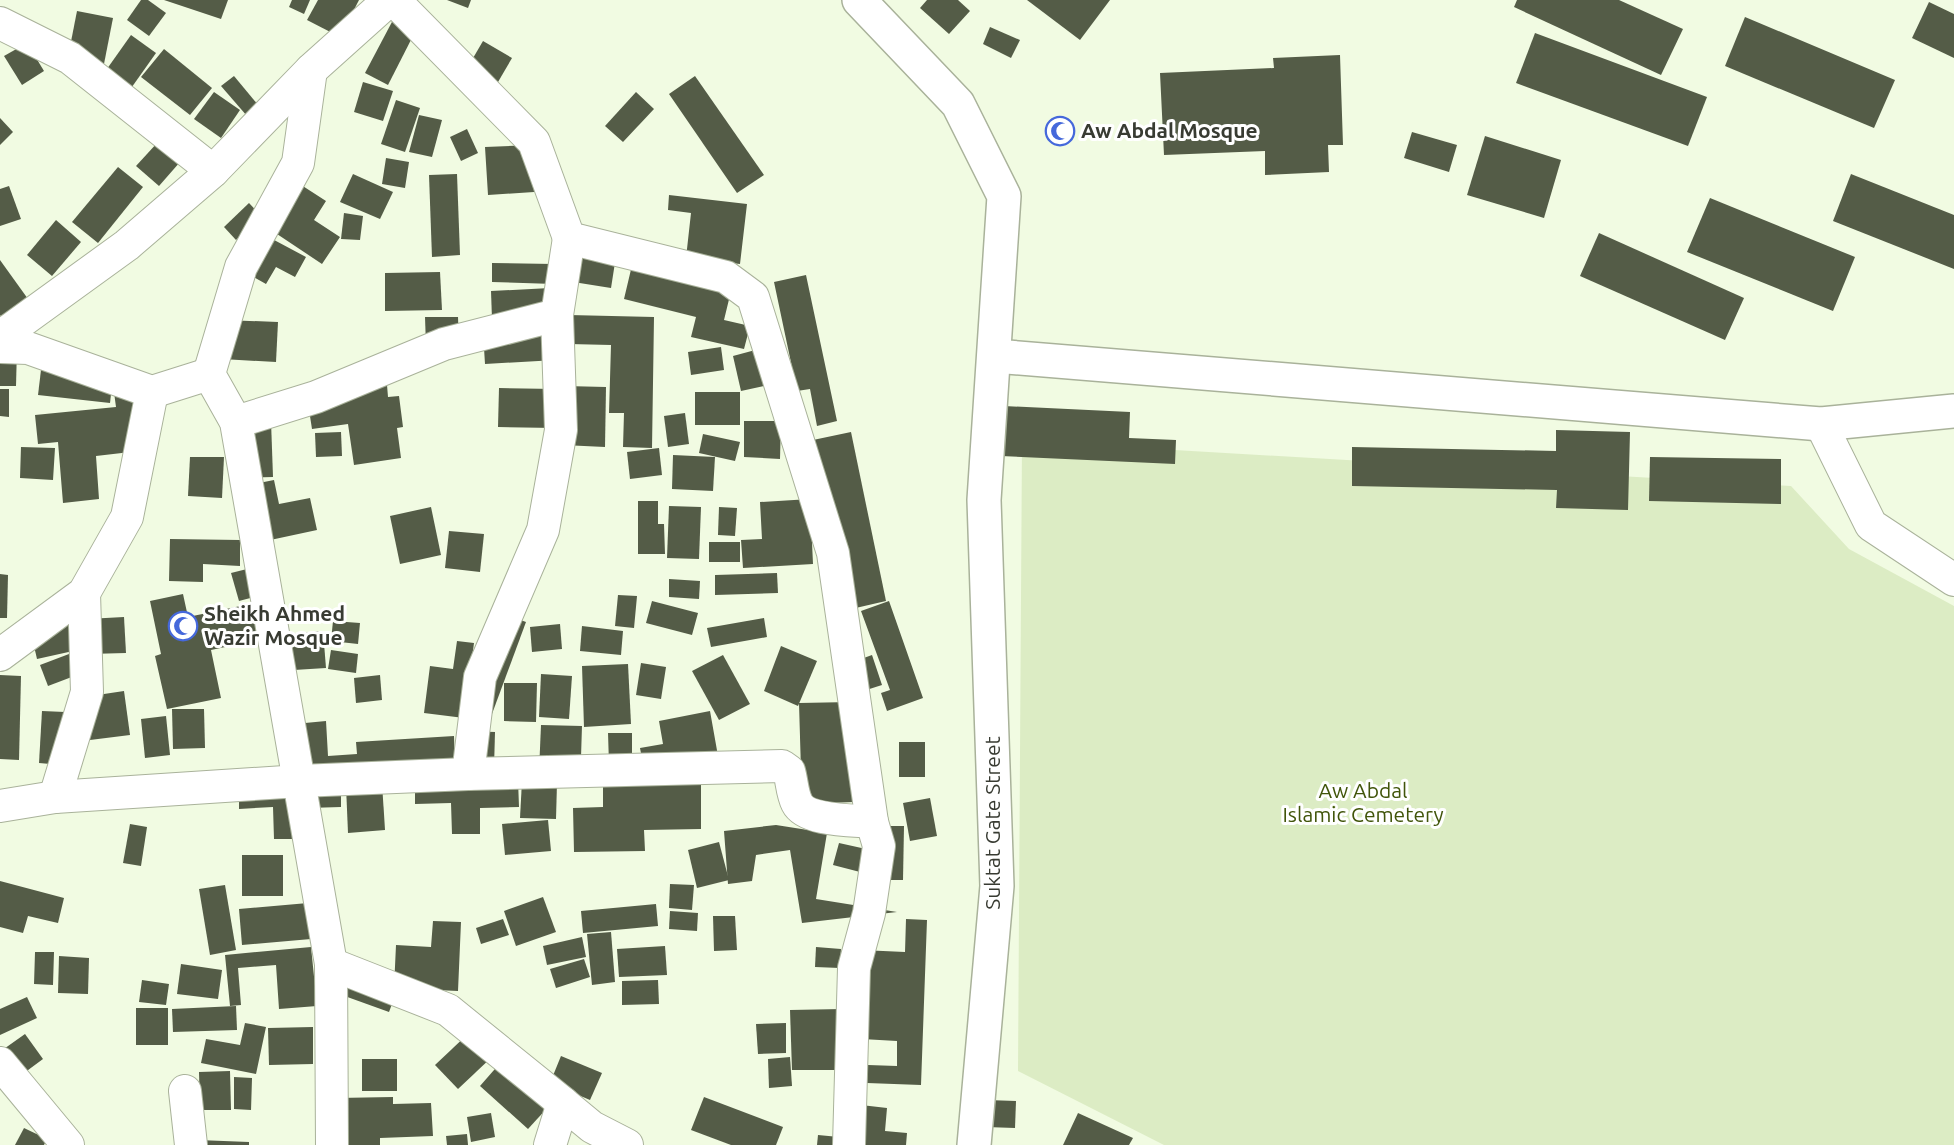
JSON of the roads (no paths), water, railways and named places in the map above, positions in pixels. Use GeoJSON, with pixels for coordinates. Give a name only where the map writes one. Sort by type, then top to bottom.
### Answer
{"type":"FeatureCollection","features":[{"type":"Feature","properties":{"kind":"street"},"geometry":{"type":"LineString","coordinates":[[0,337],[127,245],[213,171],[311,70],[389,0]]}},
{"type":"Feature","properties":{"kind":"street"},"geometry":{"type":"LineString","coordinates":[[394,0],[534,142],[569,238],[557,315],[561,430],[543,530],[480,677],[468,774]]}},
{"type":"Feature","properties":{"kind":"street","name":"Suktat Gate Street"},"geometry":{"type":"LineString","coordinates":[[860,0],[958,104],[1004,196],[984,500],[997,886],[974,1145]]}},
{"type":"Feature","properties":{"kind":"street"},"geometry":{"type":"LineString","coordinates":[[0,23],[70,58],[213,171]]}},
{"type":"Feature","properties":{"kind":"street"},"geometry":{"type":"LineString","coordinates":[[311,70],[298,163],[241,267],[209,374],[236,422],[331,964],[332,1145]]}},
{"type":"Feature","properties":{"kind":"street"},"geometry":{"type":"LineString","coordinates":[[569,238],[726,277],[753,297],[833,553],[872,822],[879,846],[869,913],[854,968],[849,1145]]}},
{"type":"Feature","properties":{"kind":"street"},"geometry":{"type":"LineString","coordinates":[[236,422],[316,397],[444,344],[557,315]]}},
{"type":"Feature","properties":{"kind":"street"},"geometry":{"type":"LineString","coordinates":[[0,347],[28,348],[152,392],[209,374]]}},
{"type":"Feature","properties":{"kind":"street"},"geometry":{"type":"LineString","coordinates":[[995,356],[1821,424],[1954,411]]}},
{"type":"Feature","properties":{"kind":"street"},"geometry":{"type":"LineString","coordinates":[[0,655],[84,593],[128,517],[152,392]]}},
{"type":"Feature","properties":{"kind":"street"},"geometry":{"type":"LineString","coordinates":[[1821,424],[1871,525],[1954,580]]}},
{"type":"Feature","properties":{"kind":"street"},"geometry":{"type":"LineString","coordinates":[[55,797],[87,692],[84,593]]}},
{"type":"Feature","properties":{"kind":"street"},"geometry":{"type":"LineString","coordinates":[[0,806],[55,797],[300,781],[782,766],[789,771],[796,801],[802,810],[813,815],[872,822]]}},
{"type":"Feature","properties":{"kind":"street"},"geometry":{"type":"LineString","coordinates":[[331,964],[448,1010],[592,1127],[627,1145]]}},
{"type":"Feature","properties":{"kind":"street"},"geometry":{"type":"LineString","coordinates":[[0,1063],[68,1145]]}},
{"type":"Feature","properties":{"kind":"street"},"geometry":{"type":"LineString","coordinates":[[185,1090],[191,1145]]}},
{"type":"Feature","properties":{"kind":"street"},"geometry":{"type":"LineString","coordinates":[[549,1145],[563,1103]]}},
{"type":"Feature","properties":{"kind":"place","name":"Aw Abdal Mosque"},"geometry":{"type":"Point","coordinates":[1060,131]}},
{"type":"Feature","properties":{"kind":"place","name":"Sheikh Ahmed Wazir Mosque"},"geometry":{"type":"Point","coordinates":[183,626]}},
{"type":"Feature","properties":{"kind":"park label","name":"Aw Abdal Islamic Cemetery"},"geometry":{"type":"Point","coordinates":[1363,803]}}]}
